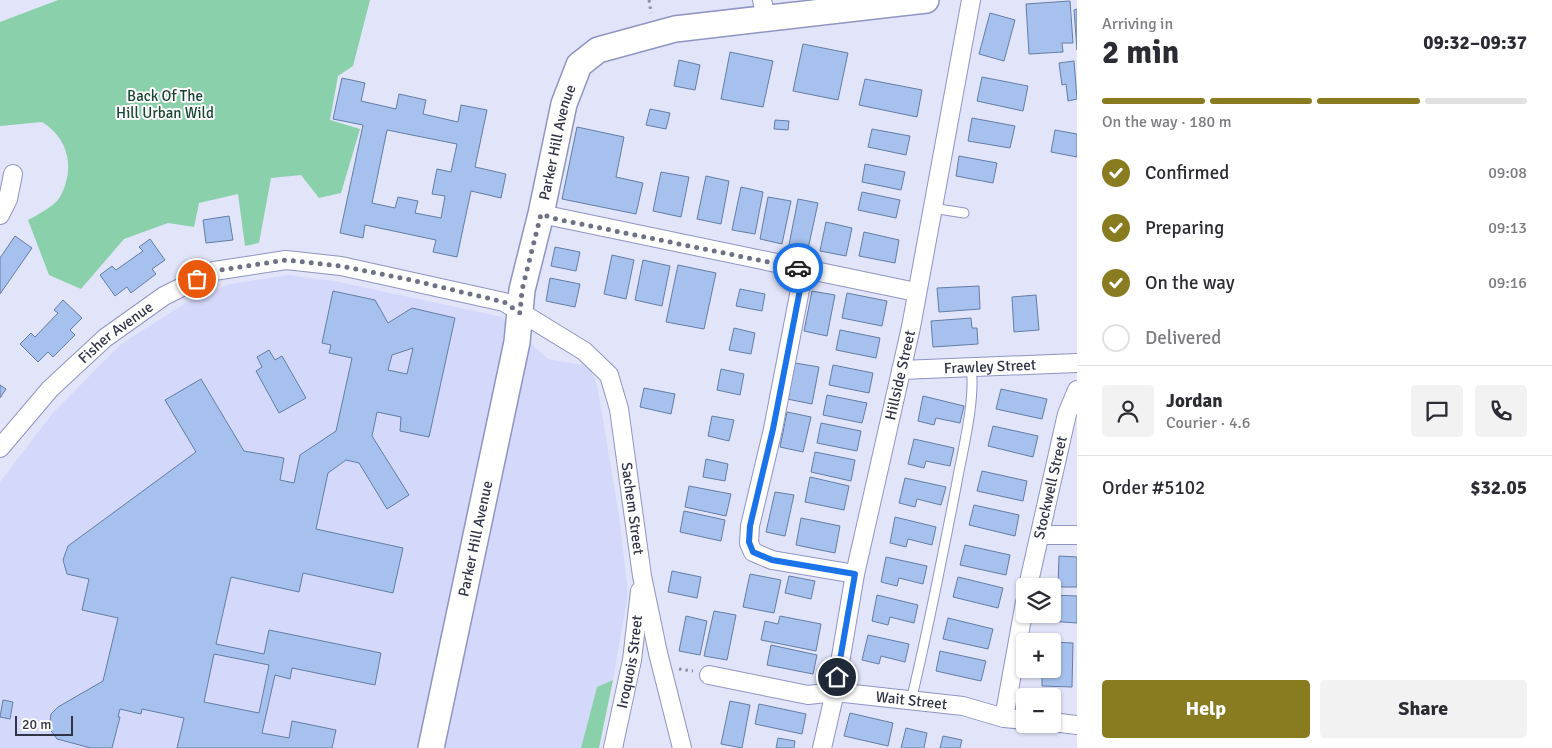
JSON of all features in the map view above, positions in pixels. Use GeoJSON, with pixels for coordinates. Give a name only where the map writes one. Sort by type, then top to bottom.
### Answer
{"type":"FeatureCollection","features":[{"type":"Feature","properties":{"kind":"street","name":"Parker Hill Avenue"},"geometry":{"type":"LineString","coordinates":[[432,748],[516,342],[522,290],[541,214],[564,104],[578,65],[598,50],[628,40],[764,9],[924,0]]}},
{"type":"Feature","properties":{"kind":"street","name":"Hillside Street"},"geometry":{"type":"LineString","coordinates":[[822,748],[835,692],[855,574],[901,370],[971,0]]}},
{"type":"Feature","properties":{"kind":"street"},"geometry":{"type":"LineString","coordinates":[[0,182],[13,174],[8,199],[0,216]]}},
{"type":"Feature","properties":{"kind":"street"},"geometry":{"type":"LineString","coordinates":[[541,214],[556,219],[916,292]]}},
{"type":"Feature","properties":{"kind":"street","name":"Fisher Avenue"},"geometry":{"type":"LineString","coordinates":[[0,448],[50,389],[105,338],[164,296],[214,271],[286,260],[331,265],[504,302],[520,313]]}},
{"type":"Feature","properties":{"kind":"street"},"geometry":{"type":"LineString","coordinates":[[804,269],[773,429],[750,526],[749,542],[753,552],[772,560],[855,574]]}},
{"type":"Feature","properties":{"kind":"street","name":"Sachem Street"},"geometry":{"type":"LineString","coordinates":[[520,313],[584,351],[609,374],[620,408],[642,576],[658,654],[682,748]]}},
{"type":"Feature","properties":{"kind":"street","name":"Frawley Street"},"geometry":{"type":"LineString","coordinates":[[901,370],[1077,363]]}},
{"type":"Feature","properties":{"kind":"street","name":"Stockwell Street"},"geometry":{"type":"LineString","coordinates":[[1030,578],[1067,414],[1077,390]]}},
{"type":"Feature","properties":{"kind":"street"},"geometry":{"type":"LineString","coordinates":[[1041,535],[1077,535]]}},
{"type":"Feature","properties":{"kind":"street","name":"Iroquois Street"},"geometry":{"type":"LineString","coordinates":[[613,748],[632,660],[642,576]]}},
{"type":"Feature","properties":{"kind":"street"},"geometry":{"type":"LineString","coordinates":[[1004,718],[1021,623]]}},
{"type":"Feature","properties":{"kind":"street","name":"Wait Street"},"geometry":{"type":"LineString","coordinates":[[709,675],[808,696],[835,692],[963,706],[1004,718],[1016,719]]}},
{"type":"Feature","properties":{"kind":"street"},"geometry":{"type":"LineString","coordinates":[[1061,723],[1077,725]]}},
{"type":"Feature","properties":{"kind":"lane"},"geometry":{"type":"LineString","coordinates":[[932,208],[964,213]]}},
{"type":"Feature","properties":{"kind":"lane"},"geometry":{"type":"LineString","coordinates":[[911,701],[960,466],[973,382],[971,366]]}},
{"type":"Feature","properties":{"kind":"path"},"geometry":{"type":"LineString","coordinates":[[649,0],[652,18]]}},
{"type":"Feature","properties":{"kind":"shaded area"},"geometry":{"type":"Polygon","coordinates":[[[289,275],[339,282],[502,317],[548,359],[589,366],[597,385],[619,515],[628,593],[613,680],[597,688],[581,748],[0,748],[0,482],[52,414],[121,344],[187,302],[230,284],[289,275]]]}},
{"type":"Feature","properties":{"kind":"green space","name":"Back Of The Hill Urban Wild"},"geometry":{"type":"Polygon","coordinates":[[[58,0],[370,0],[353,66],[338,76],[330,120],[360,129],[341,193],[319,198],[301,175],[271,178],[259,243],[245,246],[238,194],[199,203],[194,227],[168,223],[124,239],[81,289],[49,275],[28,220],[49,208],[59,198],[68,173],[67,155],[56,133],[42,122],[0,126],[0,22],[58,0]]]}},
{"type":"Feature","properties":{"kind":"green space"},"geometry":{"type":"Polygon","coordinates":[[[613,680],[599,748],[581,748],[597,687],[613,680]]]}},
{"type":"Feature","properties":{"kind":"building"},"geometry":{"type":"Polygon","coordinates":[[[1070,1],[1073,43],[1062,43],[1063,52],[1029,54],[1026,4],[1070,1]]]}},
{"type":"Feature","properties":{"kind":"building"},"geometry":{"type":"Polygon","coordinates":[[[1077,9],[1077,50],[1074,10],[1077,9]]]}},
{"type":"Feature","properties":{"kind":"building"},"geometry":{"type":"Polygon","coordinates":[[[990,13],[1015,20],[1004,61],[979,54],[990,13]]]}},
{"type":"Feature","properties":{"kind":"building"},"geometry":{"type":"Polygon","coordinates":[[[803,44],[848,53],[838,100],[793,91],[803,44]]]}},
{"type":"Feature","properties":{"kind":"building"},"geometry":{"type":"Polygon","coordinates":[[[730,52],[773,61],[763,107],[721,99],[730,52]]]}},
{"type":"Feature","properties":{"kind":"building"},"geometry":{"type":"Polygon","coordinates":[[[679,60],[700,65],[695,90],[674,86],[679,60]]]}},
{"type":"Feature","properties":{"kind":"building"},"geometry":{"type":"Polygon","coordinates":[[[1074,61],[1077,99],[1068,101],[1066,84],[1062,85],[1059,63],[1074,61]]]}},
{"type":"Feature","properties":{"kind":"building"},"geometry":{"type":"Polygon","coordinates":[[[982,77],[1028,86],[1023,111],[977,101],[982,77]]]}},
{"type":"Feature","properties":{"kind":"building"},"geometry":{"type":"Polygon","coordinates":[[[342,78],[365,83],[361,101],[396,109],[399,94],[426,100],[423,114],[458,122],[461,105],[487,110],[475,167],[506,174],[501,198],[471,191],[457,257],[433,252],[436,240],[365,225],[363,238],[340,233],[363,125],[333,119],[342,78]],[[387,130],[372,203],[395,208],[398,197],[418,201],[415,213],[441,218],[445,196],[432,194],[437,169],[451,172],[457,144],[387,130]]]}},
{"type":"Feature","properties":{"kind":"building"},"geometry":{"type":"Polygon","coordinates":[[[865,79],[922,90],[917,117],[859,105],[865,79]]]}},
{"type":"Feature","properties":{"kind":"building"},"geometry":{"type":"Polygon","coordinates":[[[650,109],[670,113],[666,129],[646,125],[650,109]]]}},
{"type":"Feature","properties":{"kind":"building"},"geometry":{"type":"Polygon","coordinates":[[[972,118],[1015,126],[1010,148],[968,141],[972,118]]]}},
{"type":"Feature","properties":{"kind":"building"},"geometry":{"type":"Polygon","coordinates":[[[775,120],[789,121],[788,130],[774,129],[775,120]]]}},
{"type":"Feature","properties":{"kind":"building"},"geometry":{"type":"Polygon","coordinates":[[[577,127],[624,137],[616,177],[643,183],[636,214],[562,199],[577,127]]]}},
{"type":"Feature","properties":{"kind":"building"},"geometry":{"type":"Polygon","coordinates":[[[872,129],[910,136],[906,155],[868,147],[872,129]]]}},
{"type":"Feature","properties":{"kind":"building"},"geometry":{"type":"Polygon","coordinates":[[[1055,130],[1077,134],[1077,157],[1051,152],[1055,130]]]}},
{"type":"Feature","properties":{"kind":"building"},"geometry":{"type":"Polygon","coordinates":[[[959,156],[997,163],[993,183],[956,176],[959,156]]]}},
{"type":"Feature","properties":{"kind":"building"},"geometry":{"type":"Polygon","coordinates":[[[865,164],[905,172],[901,190],[862,182],[865,164]]]}},
{"type":"Feature","properties":{"kind":"building"},"geometry":{"type":"Polygon","coordinates":[[[661,172],[689,177],[681,217],[653,211],[661,172]]]}},
{"type":"Feature","properties":{"kind":"building"},"geometry":{"type":"Polygon","coordinates":[[[706,176],[729,181],[721,224],[697,219],[706,176]]]}},
{"type":"Feature","properties":{"kind":"building"},"geometry":{"type":"Polygon","coordinates":[[[741,187],[763,192],[755,234],[732,230],[741,187]]]}},
{"type":"Feature","properties":{"kind":"building"},"geometry":{"type":"Polygon","coordinates":[[[862,192],[900,200],[896,218],[858,210],[862,192]]]}},
{"type":"Feature","properties":{"kind":"building"},"geometry":{"type":"Polygon","coordinates":[[[768,197],[791,201],[782,244],[760,239],[768,197]]]}},
{"type":"Feature","properties":{"kind":"building"},"geometry":{"type":"Polygon","coordinates":[[[798,199],[818,203],[808,249],[789,245],[798,199]]]}},
{"type":"Feature","properties":{"kind":"building"},"geometry":{"type":"Polygon","coordinates":[[[229,216],[233,240],[206,243],[203,220],[229,216]]]}},
{"type":"Feature","properties":{"kind":"building"},"geometry":{"type":"Polygon","coordinates":[[[826,222],[852,228],[846,256],[820,251],[826,222]]]}},
{"type":"Feature","properties":{"kind":"building"},"geometry":{"type":"Polygon","coordinates":[[[864,232],[899,240],[895,263],[859,256],[864,232]]]}},
{"type":"Feature","properties":{"kind":"building"},"geometry":{"type":"Polygon","coordinates":[[[15,236],[32,248],[0,294],[0,258],[15,236]]]}},
{"type":"Feature","properties":{"kind":"building"},"geometry":{"type":"Polygon","coordinates":[[[150,239],[165,260],[152,269],[156,274],[131,293],[127,287],[115,296],[100,275],[112,266],[116,270],[143,251],[139,247],[150,239]]]}},
{"type":"Feature","properties":{"kind":"building"},"geometry":{"type":"Polygon","coordinates":[[[555,247],[580,252],[576,271],[551,266],[555,247]]]}},
{"type":"Feature","properties":{"kind":"building"},"geometry":{"type":"Polygon","coordinates":[[[612,255],[634,260],[626,299],[604,294],[612,255]]]}},
{"type":"Feature","properties":{"kind":"building"},"geometry":{"type":"Polygon","coordinates":[[[643,260],[670,266],[662,306],[635,300],[643,260]]]}},
{"type":"Feature","properties":{"kind":"building"},"geometry":{"type":"Polygon","coordinates":[[[678,265],[716,273],[704,329],[666,322],[678,265]]]}},
{"type":"Feature","properties":{"kind":"building"},"geometry":{"type":"Polygon","coordinates":[[[550,278],[580,284],[575,307],[546,301],[550,278]]]}},
{"type":"Feature","properties":{"kind":"building"},"geometry":{"type":"Polygon","coordinates":[[[979,286],[980,309],[939,312],[937,288],[979,286]]]}},
{"type":"Feature","properties":{"kind":"building"},"geometry":{"type":"Polygon","coordinates":[[[740,289],[765,294],[762,311],[736,306],[740,289]]]}},
{"type":"Feature","properties":{"kind":"building"},"geometry":{"type":"Polygon","coordinates":[[[333,291],[375,300],[388,323],[412,308],[455,318],[429,437],[400,431],[401,417],[377,412],[372,436],[409,495],[387,509],[359,463],[346,460],[328,473],[316,529],[403,548],[393,593],[303,573],[299,592],[231,577],[216,644],[264,654],[269,630],[381,653],[375,685],[292,668],[290,679],[275,675],[262,733],[289,738],[292,721],[336,730],[332,748],[177,748],[184,718],[142,709],[141,714],[120,709],[118,717],[120,717],[112,748],[91,748],[57,739],[49,728],[51,714],[58,707],[103,681],[118,618],[82,610],[89,579],[67,574],[63,560],[68,546],[196,452],[165,400],[201,379],[244,451],[284,458],[280,480],[294,483],[300,455],[336,431],[352,358],[329,353],[331,345],[322,343],[333,291]],[[413,348],[392,355],[388,370],[407,374],[413,348]],[[214,654],[204,702],[259,713],[269,665],[214,654]]]}},
{"type":"Feature","properties":{"kind":"building"},"geometry":{"type":"Polygon","coordinates":[[[812,291],[835,295],[827,336],[804,331],[812,291]]]}},
{"type":"Feature","properties":{"kind":"building"},"geometry":{"type":"Polygon","coordinates":[[[847,293],[887,301],[882,326],[842,318],[847,293]]]}},
{"type":"Feature","properties":{"kind":"building"},"geometry":{"type":"Polygon","coordinates":[[[1036,295],[1039,330],[1014,332],[1012,297],[1036,295]]]}},
{"type":"Feature","properties":{"kind":"building"},"geometry":{"type":"Polygon","coordinates":[[[63,300],[82,318],[70,330],[75,335],[53,357],[48,352],[38,362],[20,344],[31,333],[35,337],[58,313],[54,310],[63,300]]]}},
{"type":"Feature","properties":{"kind":"building"},"geometry":{"type":"Polygon","coordinates":[[[971,318],[972,328],[977,328],[978,344],[933,347],[931,321],[971,318]]]}},
{"type":"Feature","properties":{"kind":"building"},"geometry":{"type":"Polygon","coordinates":[[[734,328],[755,333],[751,354],[729,350],[734,328]]]}},
{"type":"Feature","properties":{"kind":"building"},"geometry":{"type":"Polygon","coordinates":[[[840,330],[880,338],[876,358],[836,350],[840,330]]]}},
{"type":"Feature","properties":{"kind":"building"},"geometry":{"type":"Polygon","coordinates":[[[269,350],[275,360],[282,356],[306,398],[279,413],[256,371],[262,367],[257,357],[269,350]]]}},
{"type":"Feature","properties":{"kind":"building"},"geometry":{"type":"Polygon","coordinates":[[[795,363],[819,367],[812,404],[787,399],[795,363]]]}},
{"type":"Feature","properties":{"kind":"building"},"geometry":{"type":"Polygon","coordinates":[[[833,365],[873,373],[869,393],[829,385],[833,365]]]}},
{"type":"Feature","properties":{"kind":"building"},"geometry":{"type":"Polygon","coordinates":[[[721,369],[744,374],[740,395],[717,390],[721,369]]]}},
{"type":"Feature","properties":{"kind":"building"},"geometry":{"type":"Polygon","coordinates":[[[0,385],[6,389],[0,398],[0,385]]]}},
{"type":"Feature","properties":{"kind":"building"},"geometry":{"type":"Polygon","coordinates":[[[644,388],[675,394],[671,414],[640,407],[644,388]]]}},
{"type":"Feature","properties":{"kind":"building"},"geometry":{"type":"Polygon","coordinates":[[[1001,389],[1047,399],[1042,419],[996,409],[1001,389]]]}},
{"type":"Feature","properties":{"kind":"building"},"geometry":{"type":"Polygon","coordinates":[[[827,395],[867,403],[862,423],[823,415],[827,395]]]}},
{"type":"Feature","properties":{"kind":"building"},"geometry":{"type":"Polygon","coordinates":[[[923,396],[964,406],[960,423],[936,418],[934,425],[918,421],[923,396]]]}},
{"type":"Feature","properties":{"kind":"building"},"geometry":{"type":"Polygon","coordinates":[[[787,412],[811,417],[803,452],[780,447],[787,412]]]}},
{"type":"Feature","properties":{"kind":"building"},"geometry":{"type":"Polygon","coordinates":[[[712,416],[734,420],[729,441],[708,436],[712,416]]]}},
{"type":"Feature","properties":{"kind":"building"},"geometry":{"type":"Polygon","coordinates":[[[821,423],[861,431],[857,451],[817,443],[821,423]]]}},
{"type":"Feature","properties":{"kind":"building"},"geometry":{"type":"Polygon","coordinates":[[[993,426],[1038,436],[1033,457],[988,446],[993,426]]]}},
{"type":"Feature","properties":{"kind":"building"},"geometry":{"type":"Polygon","coordinates":[[[914,439],[954,448],[950,466],[926,461],[924,468],[908,464],[914,439]]]}},
{"type":"Feature","properties":{"kind":"building"},"geometry":{"type":"Polygon","coordinates":[[[815,452],[855,460],[851,481],[811,472],[815,452]]]}},
{"type":"Feature","properties":{"kind":"building"},"geometry":{"type":"Polygon","coordinates":[[[706,459],[728,464],[725,481],[703,477],[706,459]]]}},
{"type":"Feature","properties":{"kind":"building"},"geometry":{"type":"Polygon","coordinates":[[[982,471],[1027,481],[1023,501],[977,491],[982,471]]]}},
{"type":"Feature","properties":{"kind":"building"},"geometry":{"type":"Polygon","coordinates":[[[810,477],[849,486],[844,510],[805,502],[810,477]]]}},
{"type":"Feature","properties":{"kind":"building"},"geometry":{"type":"Polygon","coordinates":[[[905,478],[946,487],[941,505],[917,499],[915,507],[899,503],[905,478]]]}},
{"type":"Feature","properties":{"kind":"building"},"geometry":{"type":"Polygon","coordinates":[[[689,486],[731,494],[726,516],[685,507],[689,486]]]}},
{"type":"Feature","properties":{"kind":"building"},"geometry":{"type":"Polygon","coordinates":[[[775,492],[794,495],[785,536],[766,532],[775,492]]]}},
{"type":"Feature","properties":{"kind":"building"},"geometry":{"type":"Polygon","coordinates":[[[974,505],[1019,515],[1015,536],[969,525],[974,505]]]}},
{"type":"Feature","properties":{"kind":"building"},"geometry":{"type":"Polygon","coordinates":[[[684,511],[725,520],[721,541],[680,532],[684,511]]]}},
{"type":"Feature","properties":{"kind":"building"},"geometry":{"type":"Polygon","coordinates":[[[895,517],[936,527],[932,545],[908,539],[906,547],[890,543],[895,517]]]}},
{"type":"Feature","properties":{"kind":"building"},"geometry":{"type":"Polygon","coordinates":[[[801,518],[840,526],[835,553],[796,545],[801,518]]]}},
{"type":"Feature","properties":{"kind":"building"},"geometry":{"type":"Polygon","coordinates":[[[965,545],[1010,555],[1006,575],[960,565],[965,545]]]}},
{"type":"Feature","properties":{"kind":"building"},"geometry":{"type":"Polygon","coordinates":[[[1059,556],[1077,557],[1077,587],[1061,587],[1061,578],[1058,578],[1059,556]]]}},
{"type":"Feature","properties":{"kind":"building"},"geometry":{"type":"Polygon","coordinates":[[[886,557],[927,566],[923,584],[899,578],[897,586],[881,582],[886,557]]]}},
{"type":"Feature","properties":{"kind":"building"},"geometry":{"type":"Polygon","coordinates":[[[672,571],[701,577],[697,598],[668,592],[672,571]]]}},
{"type":"Feature","properties":{"kind":"building"},"geometry":{"type":"Polygon","coordinates":[[[750,574],[781,580],[774,613],[743,607],[750,574]]]}},
{"type":"Feature","properties":{"kind":"building"},"geometry":{"type":"Polygon","coordinates":[[[789,576],[815,581],[811,599],[785,593],[789,576]]]}},
{"type":"Feature","properties":{"kind":"building"},"geometry":{"type":"Polygon","coordinates":[[[958,577],[1003,588],[998,608],[953,597],[958,577]]]}},
{"type":"Feature","properties":{"kind":"building"},"geometry":{"type":"Polygon","coordinates":[[[877,595],[918,605],[914,623],[890,617],[888,625],[872,621],[877,595]]]}},
{"type":"Feature","properties":{"kind":"building"},"geometry":{"type":"Polygon","coordinates":[[[1061,595],[1077,596],[1077,623],[1061,622],[1061,595]]]}},
{"type":"Feature","properties":{"kind":"building"},"geometry":{"type":"Polygon","coordinates":[[[714,611],[736,615],[727,660],[704,656],[714,611]]]}},
{"type":"Feature","properties":{"kind":"building"},"geometry":{"type":"Polygon","coordinates":[[[686,616],[707,621],[700,655],[679,651],[686,616]]]}},
{"type":"Feature","properties":{"kind":"building"},"geometry":{"type":"Polygon","coordinates":[[[780,616],[821,624],[816,651],[761,640],[765,621],[778,624],[780,616]]]}},
{"type":"Feature","properties":{"kind":"building"},"geometry":{"type":"Polygon","coordinates":[[[948,618],[993,629],[988,649],[943,639],[948,618]]]}},
{"type":"Feature","properties":{"kind":"building"},"geometry":{"type":"Polygon","coordinates":[[[868,635],[909,644],[905,662],[881,656],[879,664],[862,660],[868,635]]]}},
{"type":"Feature","properties":{"kind":"building"},"geometry":{"type":"Polygon","coordinates":[[[1061,642],[1073,643],[1072,687],[1042,686],[1042,678],[1061,678],[1061,642]]]}},
{"type":"Feature","properties":{"kind":"building"},"geometry":{"type":"Polygon","coordinates":[[[771,645],[817,655],[813,674],[767,665],[771,645]]]}},
{"type":"Feature","properties":{"kind":"building"},"geometry":{"type":"Polygon","coordinates":[[[940,651],[986,661],[981,681],[936,671],[940,651]]]}},
{"type":"Feature","properties":{"kind":"building"},"geometry":{"type":"Polygon","coordinates":[[[3,700],[13,702],[10,719],[0,717],[3,700]]]}},
{"type":"Feature","properties":{"kind":"building"},"geometry":{"type":"Polygon","coordinates":[[[730,701],[750,705],[742,748],[721,744],[730,701]]]}},
{"type":"Feature","properties":{"kind":"building"},"geometry":{"type":"Polygon","coordinates":[[[759,704],[806,714],[802,734],[755,724],[759,704]]]}},
{"type":"Feature","properties":{"kind":"building"},"geometry":{"type":"Polygon","coordinates":[[[850,713],[893,723],[888,746],[844,736],[850,713]]]}},
{"type":"Feature","properties":{"kind":"building"},"geometry":{"type":"Polygon","coordinates":[[[906,728],[927,733],[924,748],[901,748],[906,728]]]}},
{"type":"Feature","properties":{"kind":"building"},"geometry":{"type":"Polygon","coordinates":[[[943,736],[962,740],[960,748],[940,748],[943,736]]]}},
{"type":"Feature","properties":{"kind":"building"},"geometry":{"type":"Polygon","coordinates":[[[778,738],[795,741],[794,748],[776,748],[778,738]]]}},
{"type":"Feature","properties":{"kind":"way so far"},"geometry":{"type":"LineString","coordinates":[[197,279],[214,271],[257,262],[286,260],[341,266],[411,280],[504,302],[520,313],[522,290],[541,214],[556,219],[798,268]]}},
{"type":"Feature","properties":{"kind":"route"},"geometry":{"type":"LineString","coordinates":[[798,268],[804,269],[773,429],[750,526],[749,542],[753,552],[772,560],[855,574],[837,677]]}}]}
